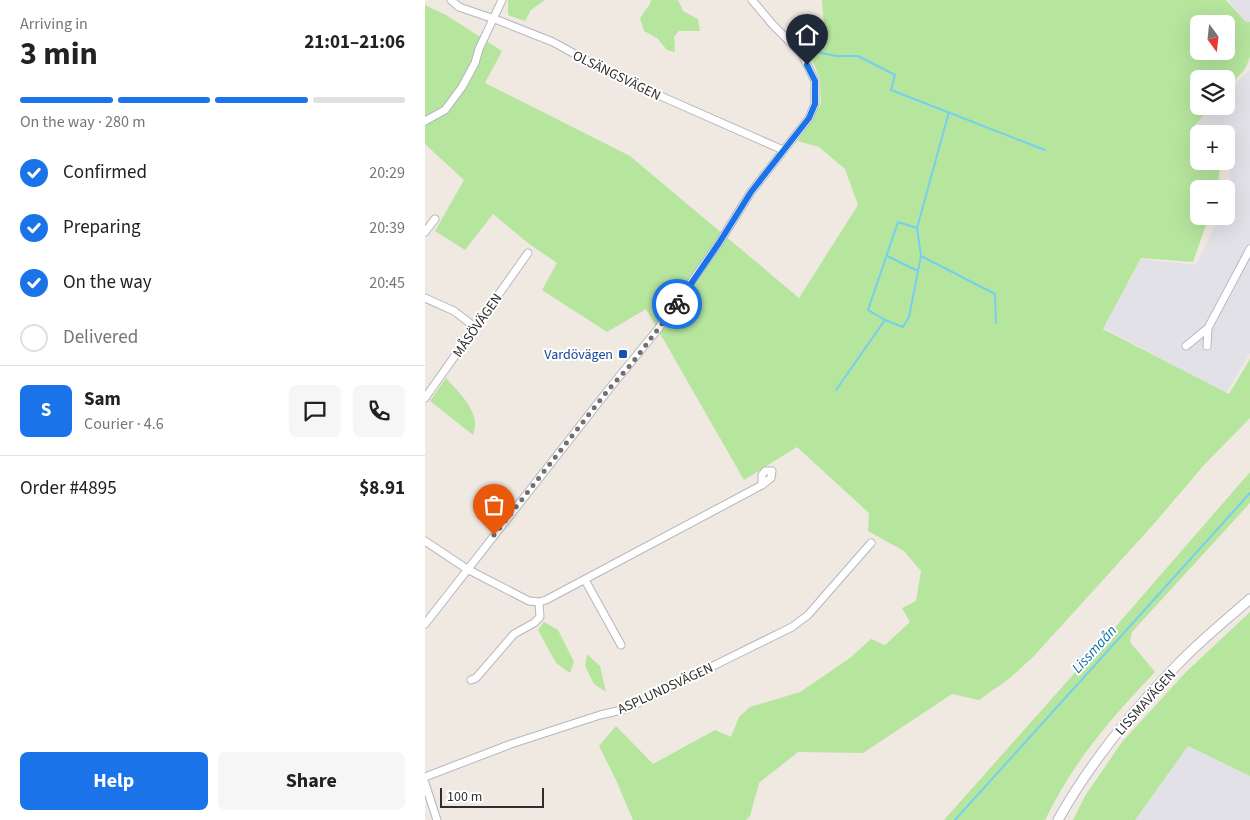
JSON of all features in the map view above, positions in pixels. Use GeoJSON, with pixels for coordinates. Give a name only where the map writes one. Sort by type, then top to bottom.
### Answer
{"type":"FeatureCollection","features":[{"type":"Feature","properties":{"kind":"street","name":"OLSÄNGSVÄGEN"},"geometry":{"type":"LineString","coordinates":[[451,0],[459,7],[553,42],[613,75],[783,150]]}},
{"type":"Feature","properties":{"kind":"street"},"geometry":{"type":"LineString","coordinates":[[425,121],[445,110],[462,87],[475,63],[479,49],[503,0]]}},
{"type":"Feature","properties":{"kind":"street"},"geometry":{"type":"LineString","coordinates":[[425,624],[659,329],[719,243],[751,192],[809,118],[815,104],[815,81],[802,54],[773,25],[752,0]]}},
{"type":"Feature","properties":{"kind":"street"},"geometry":{"type":"LineString","coordinates":[[425,232],[435,219]]}},
{"type":"Feature","properties":{"kind":"street"},"geometry":{"type":"LineString","coordinates":[[1186,346],[1207,328],[1250,249]]}},
{"type":"Feature","properties":{"kind":"street","name":"MÅSÖVÄGEN"},"geometry":{"type":"LineString","coordinates":[[425,398],[528,252]]}},
{"type":"Feature","properties":{"kind":"street"},"geometry":{"type":"LineString","coordinates":[[425,298],[454,311],[475,327]]}},
{"type":"Feature","properties":{"kind":"street"},"geometry":{"type":"LineString","coordinates":[[1207,328],[1207,346]]}},
{"type":"Feature","properties":{"kind":"street"},"geometry":{"type":"LineString","coordinates":[[425,541],[467,569],[529,601],[539,602],[547,600],[762,485]]}},
{"type":"Feature","properties":{"kind":"street","name":"ASPLUNDSVÄGEN"},"geometry":{"type":"LineString","coordinates":[[425,777],[511,744],[600,715],[626,709],[792,627],[808,615],[871,543]]}},
{"type":"Feature","properties":{"kind":"street"},"geometry":{"type":"LineString","coordinates":[[585,580],[621,645]]}},
{"type":"Feature","properties":{"kind":"street","name":"LISSMAVÄGEN"},"geometry":{"type":"LineString","coordinates":[[1058,820],[1076,788],[1115,734],[1180,662],[1250,599]]}},
{"type":"Feature","properties":{"kind":"street"},"geometry":{"type":"LineString","coordinates":[[471,680],[476,678],[514,634],[540,617],[539,602]]}},
{"type":"Feature","properties":{"kind":"street"},"geometry":{"type":"LineString","coordinates":[[425,783],[437,820]]}},
{"type":"Feature","properties":{"kind":"shaded area"},"geometry":{"type":"Polygon","coordinates":[[[1228,0],[1250,0],[1250,22],[1247,22],[1228,0]]]}},
{"type":"Feature","properties":{"kind":"shaded area"},"geometry":{"type":"Polygon","coordinates":[[[1250,70],[1250,353],[1226,393],[1104,328],[1141,259],[1196,265],[1216,225],[1235,225],[1235,180],[1230,180],[1228,170],[1235,170],[1235,125],[1199,125],[1196,122],[1203,115],[1235,115],[1235,84],[1250,70]]]}},
{"type":"Feature","properties":{"kind":"shaded area"},"geometry":{"type":"Polygon","coordinates":[[[1188,746],[1250,776],[1250,820],[1135,820],[1188,746]]]}},
{"type":"Feature","properties":{"kind":"green space"},"geometry":{"type":"Polygon","coordinates":[[[508,0],[545,0],[531,10],[525,21],[508,15],[508,0]]]}},
{"type":"Feature","properties":{"kind":"green space"},"geometry":{"type":"Polygon","coordinates":[[[651,0],[678,0],[683,11],[698,19],[700,31],[679,31],[674,37],[675,52],[667,50],[657,38],[644,31],[640,18],[651,0]]]}},
{"type":"Feature","properties":{"kind":"green space"},"geometry":{"type":"Polygon","coordinates":[[[822,0],[1226,0],[1246,22],[1250,22],[1250,57],[1245,69],[1235,80],[1235,70],[1190,70],[1190,115],[1204,115],[1195,125],[1190,125],[1190,170],[1220,170],[1218,180],[1190,180],[1190,225],[1206,225],[1193,262],[1141,258],[1103,329],[1229,394],[1250,359],[1250,418],[1204,465],[1152,526],[1034,656],[1010,678],[979,700],[952,694],[863,753],[798,752],[759,783],[750,816],[746,820],[633,820],[599,746],[616,726],[653,764],[715,730],[731,737],[739,717],[750,707],[800,692],[850,658],[871,639],[885,645],[910,622],[902,608],[916,601],[921,571],[904,551],[868,531],[869,513],[797,447],[744,480],[646,309],[607,332],[542,290],[557,263],[528,243],[493,214],[465,250],[435,231],[464,180],[425,144],[425,5],[446,15],[502,51],[485,83],[630,156],[799,298],[858,205],[845,169],[819,147],[798,141],[821,104],[820,79],[809,52],[795,33],[824,26],[822,0]]]}},
{"type":"Feature","properties":{"kind":"green space"},"geometry":{"type":"Polygon","coordinates":[[[446,378],[463,397],[472,412],[475,419],[473,435],[430,401],[446,378]]]}},
{"type":"Feature","properties":{"kind":"green space"},"geometry":{"type":"Polygon","coordinates":[[[1250,472],[1250,503],[1132,632],[1130,642],[1155,672],[1123,706],[1094,742],[1068,779],[1045,820],[944,820],[1118,624],[1250,472]]]}},
{"type":"Feature","properties":{"kind":"green space"},"geometry":{"type":"Polygon","coordinates":[[[1250,612],[1250,776],[1188,746],[1135,820],[1073,820],[1085,796],[1122,742],[1186,672],[1250,612]]]}},
{"type":"Feature","properties":{"kind":"green space"},"geometry":{"type":"Polygon","coordinates":[[[544,622],[558,630],[574,662],[570,673],[556,663],[538,630],[544,622]]]}},
{"type":"Feature","properties":{"kind":"green space"},"geometry":{"type":"Polygon","coordinates":[[[587,654],[600,666],[606,692],[594,684],[585,666],[587,654]]]}},
{"type":"Feature","properties":{"kind":"waterway"},"geometry":{"type":"LineString","coordinates":[[812,51],[836,56],[858,56],[895,75],[891,90],[1045,150]]}},
{"type":"Feature","properties":{"kind":"waterway"},"geometry":{"type":"LineString","coordinates":[[885,320],[903,327],[909,317],[921,256],[917,228],[949,112]]}},
{"type":"Feature","properties":{"kind":"waterway"},"geometry":{"type":"LineString","coordinates":[[836,390],[885,320],[868,310],[898,222],[917,228]]}},
{"type":"Feature","properties":{"kind":"waterway"},"geometry":{"type":"LineString","coordinates":[[887,256],[918,271]]}},
{"type":"Feature","properties":{"kind":"waterway"},"geometry":{"type":"LineString","coordinates":[[921,256],[995,294],[996,323]]}},
{"type":"Feature","properties":{"kind":"waterway","name":"Lissmaån"},"geometry":{"type":"LineString","coordinates":[[955,820],[1250,493]]}},
{"type":"Feature","properties":{"kind":"way so far"},"geometry":{"type":"LineString","coordinates":[[494,535],[609,389],[633,362],[677,304]]}},
{"type":"Feature","properties":{"kind":"place","name":"Vardövägen"},"geometry":{"type":"Point","coordinates":[623,354]}},
{"type":"Feature","properties":{"kind":"route"},"geometry":{"type":"LineString","coordinates":[[677,304],[751,192],[809,118],[815,104],[815,81],[807,65]]}}]}
